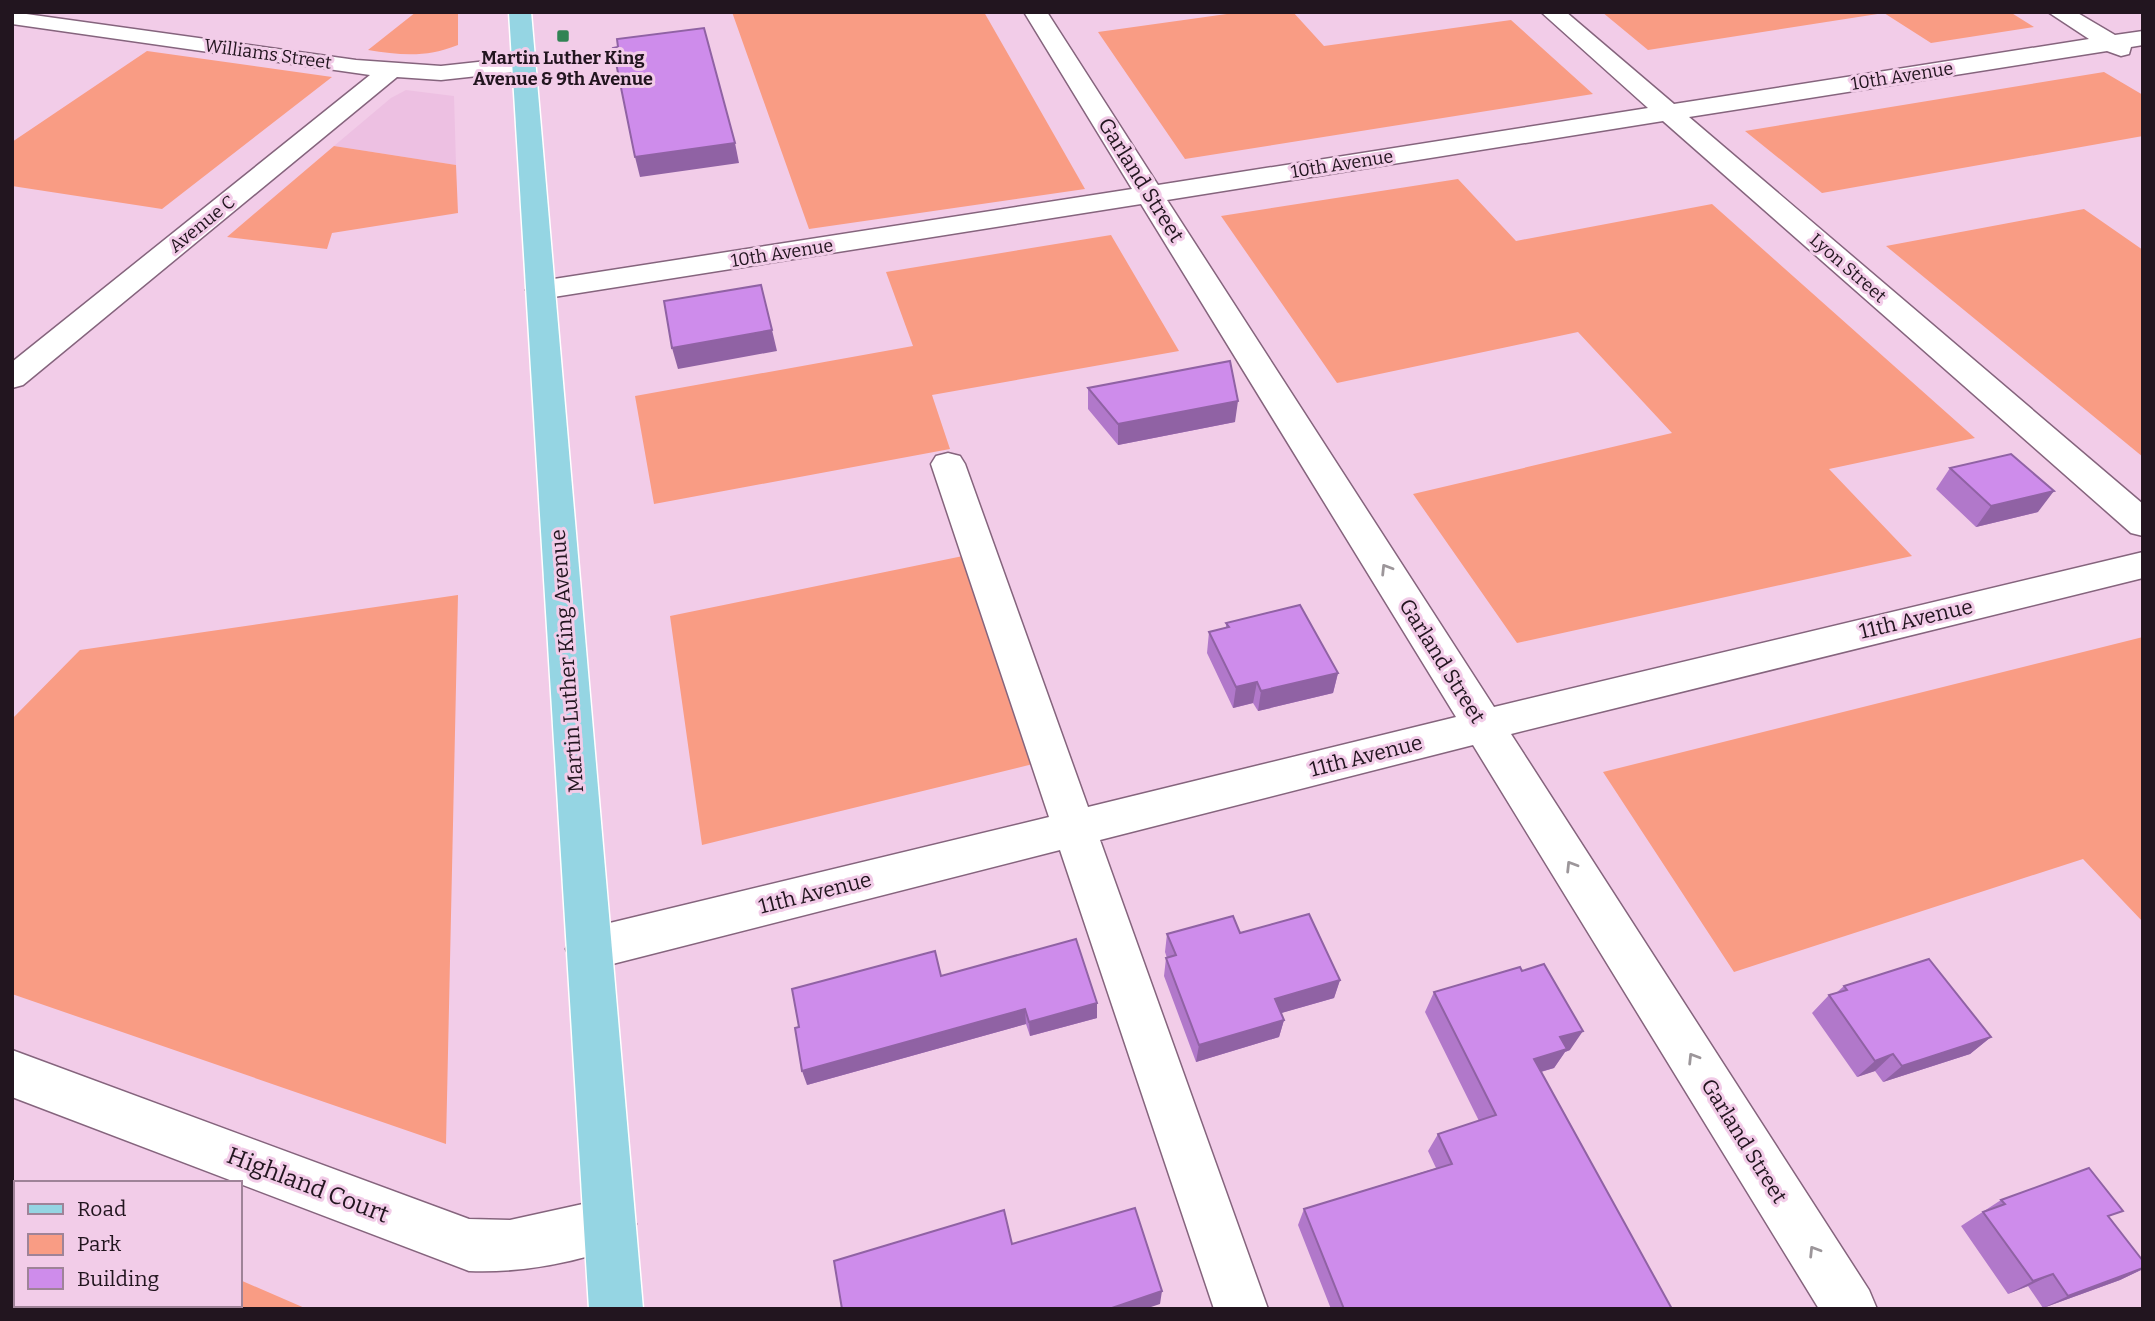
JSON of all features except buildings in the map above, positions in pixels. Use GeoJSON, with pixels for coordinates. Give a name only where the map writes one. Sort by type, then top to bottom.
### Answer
{"type":"FeatureCollection","features":[{"type":"Feature","properties":{"kind":"main road","name":"Martin Luther King Avenue"},"geometry":{"type":"LineString","coordinates":[[520,12],[616,1309]]}},
{"type":"Feature","properties":{"kind":"street","name":"Garland Street"},"geometry":{"type":"LineString","coordinates":[[1035,12],[1850,1309]]}},
{"type":"Feature","properties":{"kind":"street","name":"Lyon Street"},"geometry":{"type":"LineString","coordinates":[[1552,12],[2143,524]]}},
{"type":"Feature","properties":{"kind":"street"},"geometry":{"type":"LineString","coordinates":[[2059,12],[2142,62]]}},
{"type":"Feature","properties":{"kind":"street","name":"Williams Street"},"geometry":{"type":"LineString","coordinates":[[12,17],[391,69],[441,73],[524,64]]}},
{"type":"Feature","properties":{"kind":"street","name":"10th Avenue"},"geometry":{"type":"LineString","coordinates":[[541,290],[2143,38]]}},
{"type":"Feature","properties":{"kind":"street","name":"Avenue C"},"geometry":{"type":"LineString","coordinates":[[12,377],[391,69]]}},
{"type":"Feature","properties":{"kind":"street"},"geometry":{"type":"LineString","coordinates":[[947,464],[1241,1309]]}},
{"type":"Feature","properties":{"kind":"street","name":"11th Avenue"},"geometry":{"type":"LineString","coordinates":[[589,949],[2143,565]]}},
{"type":"Feature","properties":{"kind":"street","name":"Highland Court"},"geometry":{"type":"LineString","coordinates":[[12,1073],[469,1245],[510,1246],[610,1224]]}},
{"type":"Feature","properties":{"kind":"shaded area"},"geometry":{"type":"Polygon","coordinates":[[[406,90],[454,96],[456,165],[334,146],[391,98],[406,90]]]}},
{"type":"Feature","properties":{"kind":"green space"},"geometry":{"type":"Polygon","coordinates":[[[416,12],[458,12],[458,45],[435,52],[413,54],[368,50],[416,12]]]}},
{"type":"Feature","properties":{"kind":"green space"},"geometry":{"type":"Polygon","coordinates":[[[732,12],[984,12],[1085,189],[809,229],[732,12]]]}},
{"type":"Feature","properties":{"kind":"green space"},"geometry":{"type":"Polygon","coordinates":[[[1241,12],[1293,12],[1324,46],[1511,20],[1593,94],[1185,159],[1098,32],[1241,12]]]}},
{"type":"Feature","properties":{"kind":"green space"},"geometry":{"type":"Polygon","coordinates":[[[1602,12],[2010,12],[2034,27],[1931,43],[1884,13],[1648,50],[1602,12]]]}},
{"type":"Feature","properties":{"kind":"green space"},"geometry":{"type":"Polygon","coordinates":[[[147,51],[332,77],[162,209],[12,186],[12,142],[147,51]]]}},
{"type":"Feature","properties":{"kind":"green space"},"geometry":{"type":"Polygon","coordinates":[[[2104,72],[2143,95],[2143,136],[1822,193],[1745,131],[2104,72]]]}},
{"type":"Feature","properties":{"kind":"green space"},"geometry":{"type":"Polygon","coordinates":[[[334,146],[456,165],[458,213],[332,233],[327,249],[227,237],[334,146]]]}},
{"type":"Feature","properties":{"kind":"green space"},"geometry":{"type":"Polygon","coordinates":[[[1458,179],[1516,241],[1712,204],[1975,438],[1829,469],[1912,556],[1517,643],[1413,494],[1672,433],[1578,332],[1337,383],[1221,216],[1458,179]]]}},
{"type":"Feature","properties":{"kind":"green space"},"geometry":{"type":"Polygon","coordinates":[[[2084,209],[2143,250],[2143,457],[1886,246],[2084,209]]]}},
{"type":"Feature","properties":{"kind":"green space"},"geometry":{"type":"Polygon","coordinates":[[[1111,235],[1179,351],[932,395],[950,449],[654,504],[635,396],[913,346],[886,272],[1111,235]]]}},
{"type":"Feature","properties":{"kind":"green space"},"geometry":{"type":"Polygon","coordinates":[[[963,556],[1033,764],[702,845],[670,616],[963,556]]]}},
{"type":"Feature","properties":{"kind":"green space"},"geometry":{"type":"Polygon","coordinates":[[[458,595],[446,1144],[12,994],[12,719],[80,650],[458,595]]]}},
{"type":"Feature","properties":{"kind":"green space"},"geometry":{"type":"Polygon","coordinates":[[[2143,637],[2143,922],[2083,859],[1734,972],[1603,772],[2143,637]]]}},
{"type":"Feature","properties":{"kind":"green space"},"geometry":{"type":"Polygon","coordinates":[[[12,1184],[14,1307],[242,1307],[242,1281],[307,1309],[12,1309],[12,1184]]]}},
{"type":"Feature","properties":{"kind":"place","name":"Martin Luther King Avenue & 9th Avenue"},"geometry":{"type":"Point","coordinates":[563,36]}}]}
